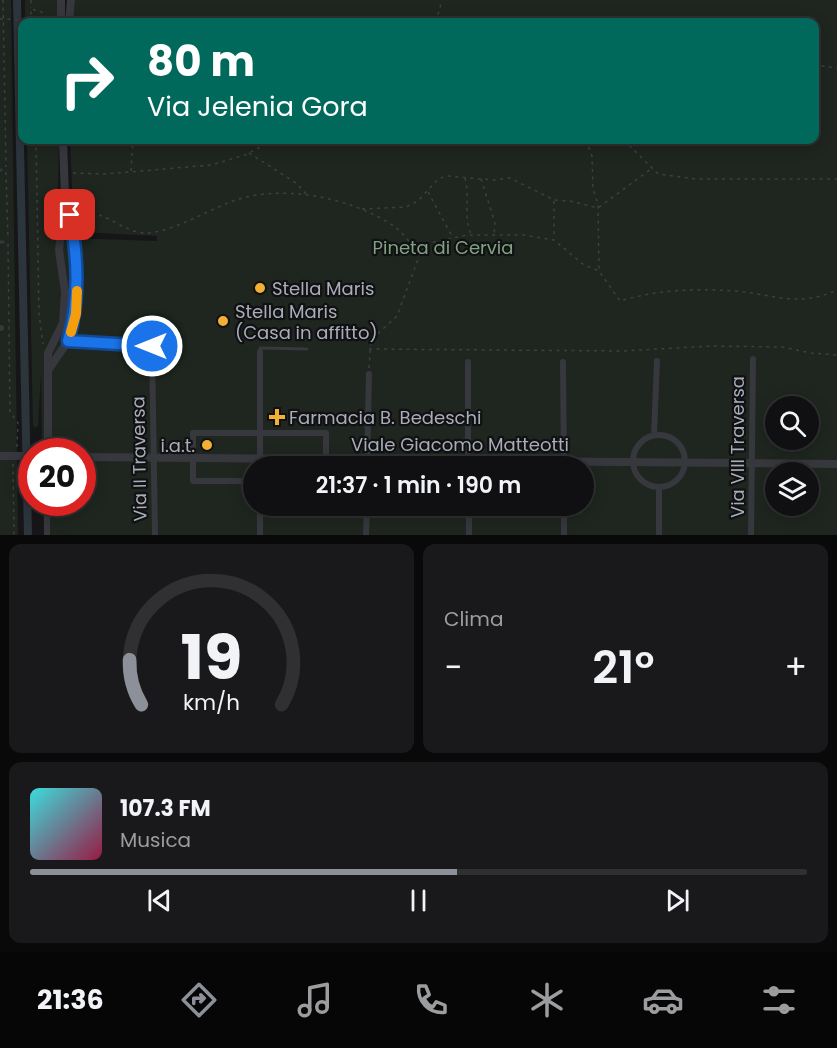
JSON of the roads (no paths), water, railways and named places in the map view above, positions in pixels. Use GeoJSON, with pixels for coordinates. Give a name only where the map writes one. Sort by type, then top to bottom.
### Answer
{"type":"FeatureCollection","features":[{"type":"Feature","properties":{"kind":"street"},"geometry":{"type":"LineString","coordinates":[[61,0],[61,18]]}},
{"type":"Feature","properties":{"kind":"street"},"geometry":{"type":"LineString","coordinates":[[69,18],[71,0]]}},
{"type":"Feature","properties":{"kind":"street"},"geometry":{"type":"LineString","coordinates":[[48,369],[68,341],[76,314],[77,270],[70,215],[65,197],[63,144]]}},
{"type":"Feature","properties":{"kind":"street"},"geometry":{"type":"LineString","coordinates":[[48,438],[48,353],[63,323],[65,292],[59,250],[61,214],[65,197]]}},
{"type":"Feature","properties":{"kind":"street","name":"Via II Traversa"},"geometry":{"type":"LineString","coordinates":[[152,346],[156,458],[155,535]]}},
{"type":"Feature","properties":{"kind":"street"},"geometry":{"type":"LineString","coordinates":[[260,352],[260,456]]}},
{"type":"Feature","properties":{"kind":"street","name":"Via VIII Traversa"},"geometry":{"type":"LineString","coordinates":[[752,535],[753,359]]}},
{"type":"Feature","properties":{"kind":"street"},"geometry":{"type":"LineString","coordinates":[[654,435],[657,361]]}},
{"type":"Feature","properties":{"kind":"street"},"geometry":{"type":"LineString","coordinates":[[468,362],[468,456]]}},
{"type":"Feature","properties":{"kind":"street"},"geometry":{"type":"LineString","coordinates":[[563,362],[564,456]]}},
{"type":"Feature","properties":{"kind":"street"},"geometry":{"type":"LineString","coordinates":[[367,456],[369,374]]}},
{"type":"Feature","properties":{"kind":"street"},"geometry":{"type":"LineString","coordinates":[[243,481],[193,481],[193,433],[326,433],[326,456]]}},
{"type":"Feature","properties":{"kind":"street"},"geometry":{"type":"LineString","coordinates":[[654,435],[662,435],[676,441],[681,447],[685,461],[680,476],[674,482],[659,487],[643,482],[636,473],[633,461],[639,444],[654,435]]}},
{"type":"Feature","properties":{"kind":"street"},"geometry":{"type":"LineString","coordinates":[[0,456],[18,456]]}},
{"type":"Feature","properties":{"kind":"street","name":"Viale Giacomo Matteotti"},"geometry":{"type":"LineString","coordinates":[[96,457],[243,462]]}},
{"type":"Feature","properties":{"kind":"street","name":"Viale Giacomo Matteotti"},"geometry":{"type":"LineString","coordinates":[[594,463],[685,461],[837,464]]}},
{"type":"Feature","properties":{"kind":"street"},"geometry":{"type":"LineString","coordinates":[[659,487],[659,535]]}},
{"type":"Feature","properties":{"kind":"street"},"geometry":{"type":"LineString","coordinates":[[47,516],[47,535]]}},
{"type":"Feature","properties":{"kind":"street"},"geometry":{"type":"LineString","coordinates":[[260,516],[260,535]]}},
{"type":"Feature","properties":{"kind":"street"},"geometry":{"type":"LineString","coordinates":[[366,516],[366,535]]}},
{"type":"Feature","properties":{"kind":"street"},"geometry":{"type":"LineString","coordinates":[[469,516],[469,535]]}},
{"type":"Feature","properties":{"kind":"street"},"geometry":{"type":"LineString","coordinates":[[564,516],[564,535]]}},
{"type":"Feature","properties":{"kind":"lane"},"geometry":{"type":"LineString","coordinates":[[68,341],[152,346]]}},
{"type":"Feature","properties":{"kind":"lane"},"geometry":{"type":"LineString","coordinates":[[260,352],[260,348],[307,349]]}},
{"type":"Feature","properties":{"kind":"waterway"},"geometry":{"type":"LineString","coordinates":[[17,0],[18,49]]}},
{"type":"Feature","properties":{"kind":"waterway"},"geometry":{"type":"LineString","coordinates":[[20,144],[28,535]]}},
{"type":"Feature","properties":{"kind":"place","name":"Stella Maris"},"geometry":{"type":"Point","coordinates":[260,288]}},
{"type":"Feature","properties":{"kind":"place","name":"Stella Maris (Casa in affitto)"},"geometry":{"type":"Point","coordinates":[223,321]}},
{"type":"Feature","properties":{"kind":"place","name":"Farmacia B. Bedeschi"},"geometry":{"type":"Point","coordinates":[277,417]}},
{"type":"Feature","properties":{"kind":"place","name":"i.a.t."},"geometry":{"type":"Point","coordinates":[207,445]}},
{"type":"Feature","properties":{"kind":"park label","name":"Pineta di Cervia"},"geometry":{"type":"Point","coordinates":[443,247]}}]}
